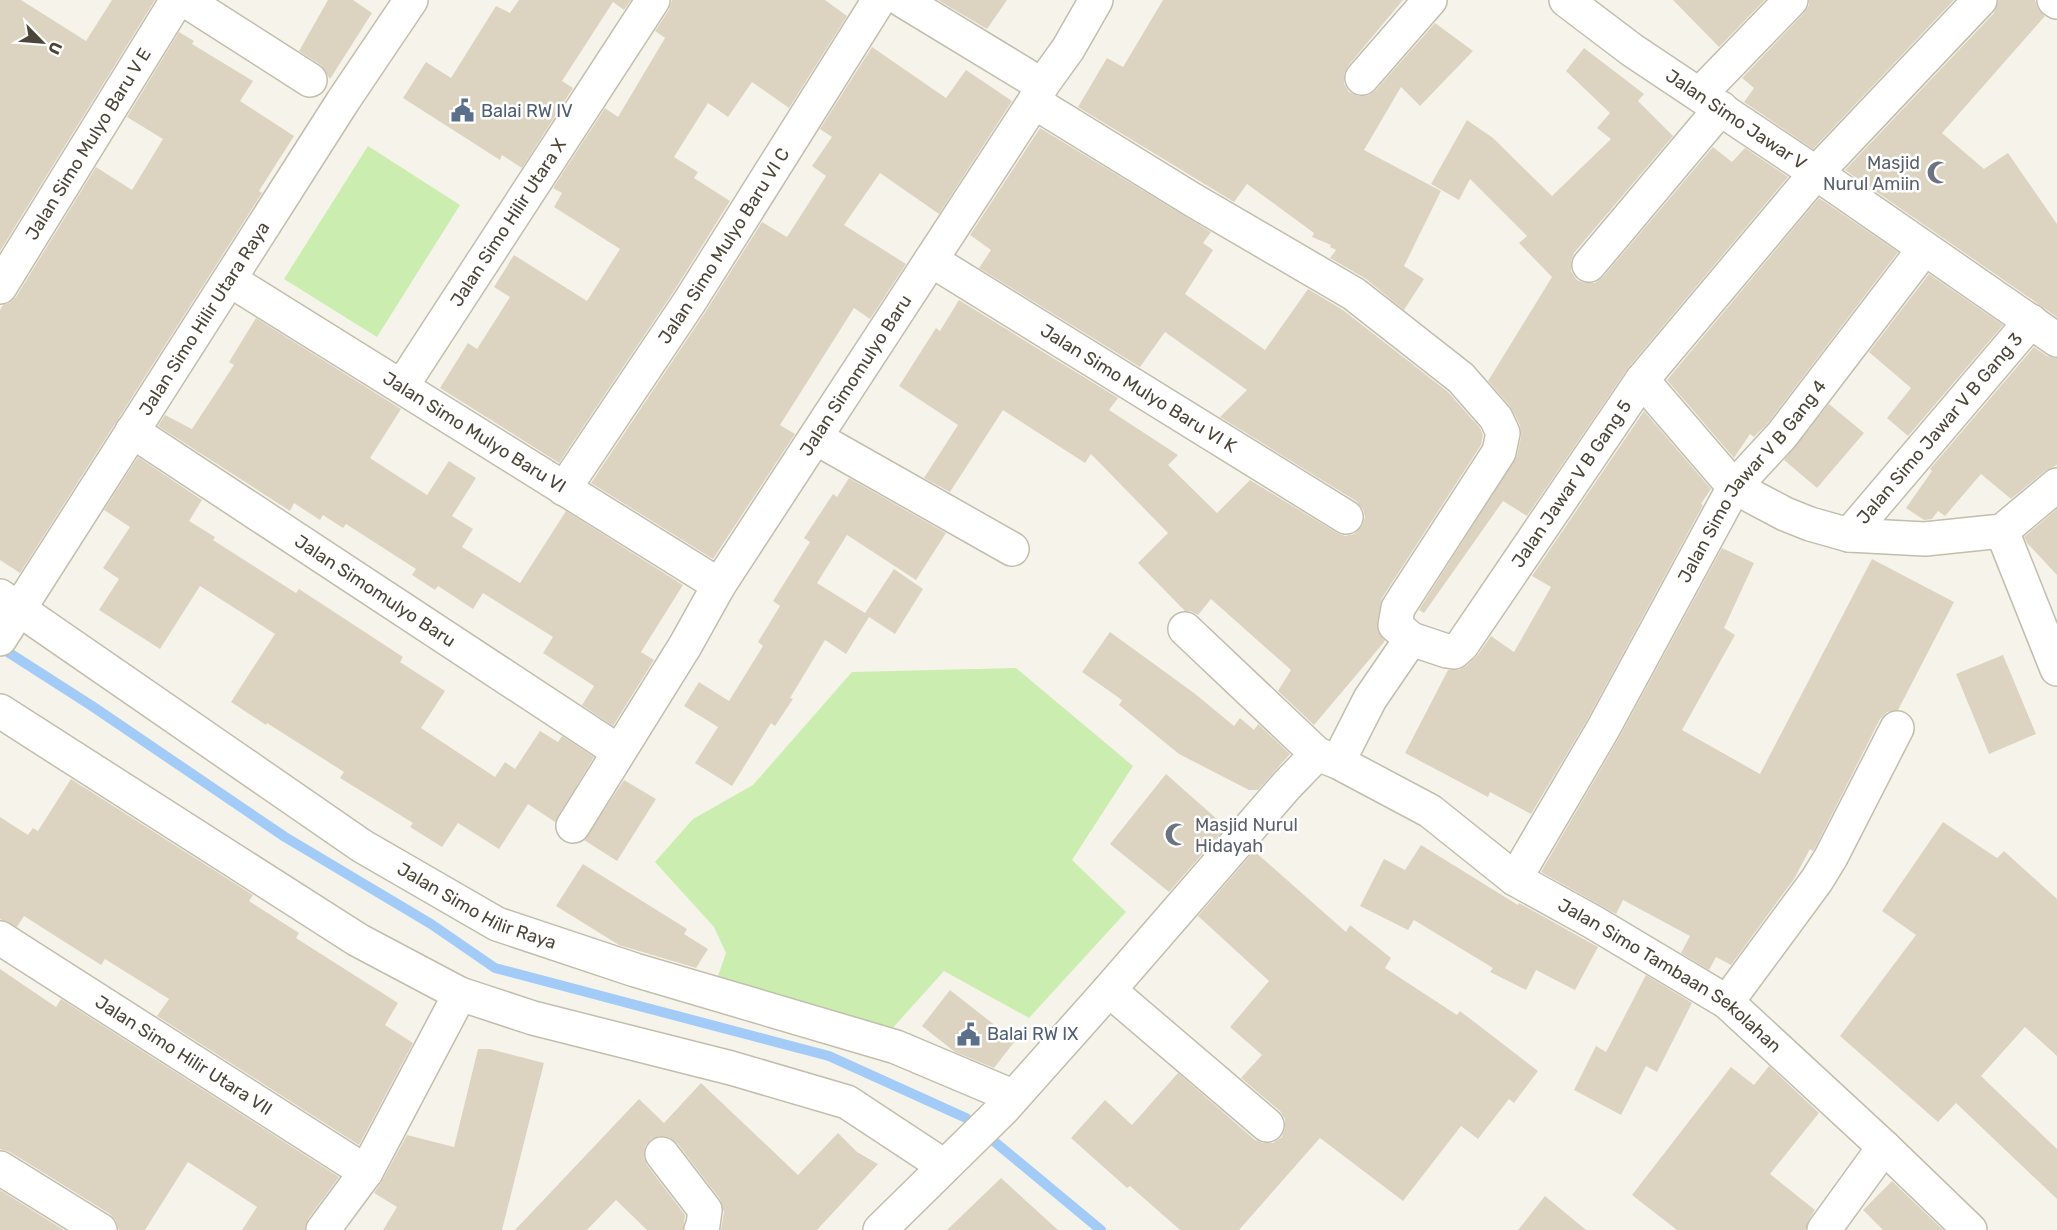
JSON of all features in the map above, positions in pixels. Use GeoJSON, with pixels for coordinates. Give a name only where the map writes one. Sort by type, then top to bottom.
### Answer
{"type":"FeatureCollection","features":[{"type":"Feature","properties":{"kind":"street","name":"Jalan Simo Mulyo Baru V E"},"geometry":{"type":"LineString","coordinates":[[0,287],[177,0]]}},
{"type":"Feature","properties":{"kind":"street"},"geometry":{"type":"LineString","coordinates":[[185,0],[310,80]]}},
{"type":"Feature","properties":{"kind":"street","name":"Jalan Simo Hilir Utara Raya"},"geometry":{"type":"LineString","coordinates":[[1,638],[10,602],[132,431],[343,101],[411,0]]}},
{"type":"Feature","properties":{"kind":"street","name":"Jalan Simo Hilir Utara X"},"geometry":{"type":"LineString","coordinates":[[402,386],[653,0]]}},
{"type":"Feature","properties":{"kind":"street","name":"Jalan Simo Mulyo Baru VI C"},"geometry":{"type":"LineString","coordinates":[[564,489],[690,301],[879,0]]}},
{"type":"Feature","properties":{"kind":"street"},"geometry":{"type":"LineString","coordinates":[[880,1230],[1007,1103],[1109,990],[1287,785],[1328,758],[1411,639],[1395,625],[1398,608],[1498,452],[1503,433],[1496,418],[1461,378],[1354,294],[1193,200],[902,0]]}},
{"type":"Feature","properties":{"kind":"street","name":"Jalan Simomulyo Baru"},"geometry":{"type":"LineString","coordinates":[[573,826],[686,646],[719,585],[1068,49],[1096,0]]}},
{"type":"Feature","properties":{"kind":"street"},"geometry":{"type":"LineString","coordinates":[[1362,78],[1430,0]]}},
{"type":"Feature","properties":{"kind":"street"},"geometry":{"type":"LineString","coordinates":[[1588,265],[1710,101],[1791,0]]}},
{"type":"Feature","properties":{"kind":"street","name":"Jalan Jawar V B Gang 5"},"geometry":{"type":"LineString","coordinates":[[1411,639],[1455,652],[1462,645],[1642,380],[1816,173],[1980,0]]}},
{"type":"Feature","properties":{"kind":"street","name":"Jalan Simo Jawar V"},"geometry":{"type":"LineString","coordinates":[[1568,1],[1678,82],[1816,173],[2044,331]]}},
{"type":"Feature","properties":{"kind":"street","name":"Jalan Simo Jawar V B Gang 4"},"geometry":{"type":"LineString","coordinates":[[1515,879],[1603,729],[1734,487],[1782,435],[1924,249]]}},
{"type":"Feature","properties":{"kind":"street","name":"Jalan Simo Mulyo Baru VI K"},"geometry":{"type":"LineString","coordinates":[[931,260],[1346,517]]}},
{"type":"Feature","properties":{"kind":"street","name":"Jalan Simo Mulyo Baru VI"},"geometry":{"type":"LineString","coordinates":[[230,280],[719,585]]}},
{"type":"Feature","properties":{"kind":"street","name":"Jalan Simo Jawar V B Gang 3"},"geometry":{"type":"LineString","coordinates":[[1849,535],[2044,331]]}},
{"type":"Feature","properties":{"kind":"street"},"geometry":{"type":"LineString","coordinates":[[1642,380],[1734,487],[1785,514],[1849,535],[1925,538],[2002,531],[2057,485]]}},
{"type":"Feature","properties":{"kind":"street","name":"Jalan Simomulyo Baru"},"geometry":{"type":"LineString","coordinates":[[132,431],[618,751]]}},
{"type":"Feature","properties":{"kind":"street"},"geometry":{"type":"LineString","coordinates":[[816,438],[1012,549]]}},
{"type":"Feature","properties":{"kind":"street"},"geometry":{"type":"LineString","coordinates":[[2002,531],[2057,669]]}},
{"type":"Feature","properties":{"kind":"street","name":"Jalan Simo Hilir Raya"},"geometry":{"type":"LineString","coordinates":[[10,602],[362,846],[497,924],[634,970],[896,1047],[1007,1103]]}},
{"type":"Feature","properties":{"kind":"street","name":"Jalan Simo Tambaan Sekolahan"},"geometry":{"type":"LineString","coordinates":[[1185,629],[1328,758],[1430,811],[1515,879],[1593,922],[1727,1002],[1970,1230]]}},
{"type":"Feature","properties":{"kind":"street"},"geometry":{"type":"LineString","coordinates":[[0,711],[358,940],[460,994],[533,1018],[731,1068],[847,1102],[952,1158]]}},
{"type":"Feature","properties":{"kind":"street"},"geometry":{"type":"LineString","coordinates":[[1727,1002],[1817,880],[1897,728]]}},
{"type":"Feature","properties":{"kind":"street","name":"Jalan Simo Hilir Utara VII"},"geometry":{"type":"LineString","coordinates":[[0,938],[366,1172]]}},
{"type":"Feature","properties":{"kind":"street"},"geometry":{"type":"LineString","coordinates":[[1109,990],[1267,1125]]}},
{"type":"Feature","properties":{"kind":"street"},"geometry":{"type":"LineString","coordinates":[[323,1230],[366,1172],[460,994]]}},
{"type":"Feature","properties":{"kind":"street"},"geometry":{"type":"LineString","coordinates":[[1824,1230],[1884,1147]]}},
{"type":"Feature","properties":{"kind":"street"},"geometry":{"type":"LineString","coordinates":[[662,1154],[705,1210],[700,1230]]}},
{"type":"Feature","properties":{"kind":"street"},"geometry":{"type":"LineString","coordinates":[[0,1168],[97,1229]]}},
{"type":"Feature","properties":{"kind":"green space"},"geometry":{"type":"Polygon","coordinates":[[[368,146],[460,205],[377,337],[284,279],[368,146]]]}},
{"type":"Feature","properties":{"kind":"green space"},"geometry":{"type":"Polygon","coordinates":[[[1016,668],[1133,766],[1072,860],[1126,912],[1029,1018],[944,971],[881,1041],[712,993],[726,953],[714,927],[655,862],[693,819],[753,785],[852,672],[1016,668]]]}},
{"type":"Feature","properties":{"kind":"building"},"geometry":{"type":"Polygon","coordinates":[[[0,0],[21,0],[86,41],[112,0],[155,0],[0,251],[0,0]]]}},
{"type":"Feature","properties":{"kind":"building"},"geometry":{"type":"Polygon","coordinates":[[[328,0],[353,0],[372,13],[330,79],[321,65],[299,51],[328,0]]]}},
{"type":"Feature","properties":{"kind":"building"},"geometry":{"type":"Polygon","coordinates":[[[519,0],[631,0],[624,10],[613,2],[562,81],[573,88],[522,168],[502,155],[500,160],[403,98],[426,62],[451,78],[496,6],[510,13],[519,0]]]}},
{"type":"Feature","properties":{"kind":"building"},"geometry":{"type":"Polygon","coordinates":[[[672,0],[825,0],[847,16],[789,108],[752,82],[728,117],[708,103],[674,157],[698,172],[694,178],[730,201],[674,291],[559,463],[440,388],[468,343],[477,349],[510,297],[494,287],[514,255],[587,301],[620,249],[554,207],[562,193],[553,188],[605,108],[618,117],[665,38],[655,31],[669,10],[672,0]]]}},
{"type":"Feature","properties":{"kind":"building"},"geometry":{"type":"Polygon","coordinates":[[[938,0],[1007,0],[987,29],[938,0]]]}},
{"type":"Feature","properties":{"kind":"building"},"geometry":{"type":"Polygon","coordinates":[[[1163,0],[1403,0],[1348,66],[1344,74],[1344,84],[1349,92],[1359,96],[1369,95],[1376,90],[1435,23],[1473,51],[1420,106],[1401,87],[1364,150],[1441,191],[1404,266],[1424,279],[1404,310],[1366,279],[1330,258],[1336,250],[1330,247],[1331,245],[1312,237],[1314,233],[1247,184],[1234,202],[1078,107],[1107,58],[1123,67],[1163,0]]]}},
{"type":"Feature","properties":{"kind":"building"},"geometry":{"type":"Polygon","coordinates":[[[1673,0],[1765,0],[1719,47],[1673,0]]]}},
{"type":"Feature","properties":{"kind":"building"},"geometry":{"type":"Polygon","coordinates":[[[1809,0],[1954,0],[1813,149],[1744,102],[1754,88],[1742,78],[1804,13],[1809,0]]]}},
{"type":"Feature","properties":{"kind":"building"},"geometry":{"type":"Polygon","coordinates":[[[1998,0],[2035,0],[2038,9],[2045,16],[1942,133],[1984,169],[2008,153],[2057,224],[2057,317],[1845,170],[1994,13],[1998,0]]]}},
{"type":"Feature","properties":{"kind":"building"},"geometry":{"type":"Polygon","coordinates":[[[179,32],[194,41],[192,44],[253,81],[240,101],[294,136],[259,191],[262,193],[20,573],[0,560],[0,310],[3,305],[16,297],[96,167],[132,190],[163,139],[127,117],[179,32]]]}},
{"type":"Feature","properties":{"kind":"building"},"geometry":{"type":"Polygon","coordinates":[[[872,47],[946,98],[966,70],[1012,101],[939,214],[880,173],[844,225],[906,264],[870,319],[854,308],[780,425],[795,434],[713,559],[591,483],[706,311],[762,222],[787,237],[826,176],[812,166],[832,137],[820,129],[872,47]]]}},
{"type":"Feature","properties":{"kind":"building"},"geometry":{"type":"Polygon","coordinates":[[[1584,48],[1644,94],[1638,101],[1673,136],[1574,253],[1571,271],[1577,280],[1595,283],[1603,277],[1713,147],[1732,162],[1745,148],[1788,177],[1628,368],[1527,516],[1503,501],[1424,613],[1419,610],[1517,456],[1521,437],[1520,425],[1510,406],[1488,381],[1552,277],[1519,243],[1527,236],[1470,179],[1459,200],[1431,184],[1467,120],[1493,138],[1552,196],[1611,139],[1597,128],[1610,113],[1566,71],[1584,48]]]}},
{"type":"Feature","properties":{"kind":"building"},"geometry":{"type":"Polygon","coordinates":[[[1040,128],[1211,232],[1203,243],[1213,250],[1185,294],[1265,350],[1308,289],[1343,310],[1448,392],[1480,428],[1483,435],[1481,445],[1382,598],[1377,622],[1378,632],[1385,641],[1314,725],[1278,691],[1291,670],[1211,599],[1198,615],[1185,611],[1138,563],[1168,533],[1091,454],[1085,463],[1003,410],[950,492],[924,478],[958,425],[899,386],[936,328],[940,331],[959,300],[1118,398],[1109,410],[1178,455],[1168,465],[1217,513],[1250,480],[1345,536],[1354,534],[1362,526],[1365,517],[1363,509],[1356,501],[1220,417],[1247,390],[1165,332],[1140,367],[979,268],[991,250],[970,235],[1040,128]]]}},
{"type":"Feature","properties":{"kind":"building"},"geometry":{"type":"Polygon","coordinates":[[[1819,198],[1898,252],[1768,423],[1754,437],[1750,434],[1734,458],[1667,380],[1819,198]]]}},
{"type":"Feature","properties":{"kind":"building"},"geometry":{"type":"Polygon","coordinates":[[[1929,274],[2003,325],[1908,436],[1887,418],[1911,388],[1869,352],[1929,274]]]}},
{"type":"Feature","properties":{"kind":"building"},"geometry":{"type":"Polygon","coordinates":[[[256,318],[401,409],[370,458],[427,495],[449,461],[476,478],[452,516],[473,529],[462,547],[520,583],[566,511],[683,585],[641,652],[654,660],[613,726],[582,705],[594,686],[543,653],[553,637],[483,593],[473,609],[438,586],[435,590],[412,575],[416,569],[346,524],[343,528],[323,515],[320,520],[294,503],[290,511],[158,426],[165,415],[192,429],[234,365],[229,362],[256,318]]]}},
{"type":"Feature","properties":{"kind":"building"},"geometry":{"type":"Polygon","coordinates":[[[2034,347],[2047,356],[2057,358],[2057,465],[2045,471],[2011,499],[1981,474],[1945,516],[1938,511],[1932,519],[1924,520],[1906,508],[1932,471],[1930,469],[2034,347]]]}},
{"type":"Feature","properties":{"kind":"building"},"geometry":{"type":"Polygon","coordinates":[[[1829,404],[1864,433],[1817,488],[1784,460],[1829,404]]]}},
{"type":"Feature","properties":{"kind":"building"},"geometry":{"type":"Polygon","coordinates":[[[1644,411],[1711,489],[1587,720],[1531,814],[1490,792],[1488,797],[1405,753],[1448,670],[1459,670],[1466,666],[1477,656],[1491,636],[1514,652],[1551,587],[1532,576],[1644,411]]]}},
{"type":"Feature","properties":{"kind":"building"},"geometry":{"type":"Polygon","coordinates":[[[138,457],[202,500],[189,521],[215,537],[213,540],[296,593],[299,589],[403,657],[400,662],[445,691],[421,728],[495,777],[505,762],[515,769],[540,731],[558,742],[562,736],[594,757],[555,822],[528,804],[499,849],[458,823],[442,847],[410,827],[413,823],[340,778],[344,772],[231,702],[275,634],[200,586],[160,649],[99,610],[119,579],[103,568],[130,527],[104,510],[138,457]]]}},
{"type":"Feature","properties":{"kind":"building"},"geometry":{"type":"Polygon","coordinates":[[[849,478],[946,533],[916,580],[847,535],[817,583],[865,613],[894,569],[923,589],[895,634],[869,617],[846,654],[825,640],[790,698],[793,699],[775,726],[771,723],[732,786],[695,763],[718,727],[684,706],[699,682],[729,701],[763,646],[758,642],[780,606],[773,601],[810,542],[804,538],[833,494],[837,497],[849,478]]]}},
{"type":"Feature","properties":{"kind":"building"},"geometry":{"type":"Polygon","coordinates":[[[2057,509],[2057,575],[2024,537],[2057,509]]]}},
{"type":"Feature","properties":{"kind":"building"},"geometry":{"type":"Polygon","coordinates":[[[1722,548],[1754,563],[1724,628],[1735,635],[1682,730],[1760,774],[1872,559],[1954,602],[1898,710],[1887,712],[1880,719],[1815,848],[1813,851],[1810,849],[1794,879],[1731,965],[1716,957],[1709,970],[1681,953],[1690,936],[1623,900],[1616,914],[1541,872],[1619,738],[1722,548]]]}},
{"type":"Feature","properties":{"kind":"building"},"geometry":{"type":"Polygon","coordinates":[[[1110,632],[1194,693],[1234,726],[1240,718],[1254,730],[1258,724],[1290,754],[1258,790],[1249,790],[1179,754],[1119,705],[1122,700],[1082,672],[1110,632]]]}},
{"type":"Feature","properties":{"kind":"building"},"geometry":{"type":"Polygon","coordinates":[[[2003,655],[2036,734],[1989,754],[1956,674],[2003,655]]]}},
{"type":"Feature","properties":{"kind":"building","name":"Masjid Nurul Hidayah"},"geometry":{"type":"Polygon","coordinates":[[[1166,774],[1226,827],[1169,892],[1110,844],[1166,774]]]}},
{"type":"Feature","properties":{"kind":"building"},"geometry":{"type":"Polygon","coordinates":[[[71,779],[253,895],[249,901],[299,933],[296,938],[398,1003],[385,1025],[413,1043],[359,1145],[157,1016],[169,999],[105,959],[101,965],[24,916],[17,927],[0,919],[0,817],[28,835],[33,828],[38,831],[71,779]]]}},
{"type":"Feature","properties":{"kind":"building"},"geometry":{"type":"Polygon","coordinates":[[[624,780],[656,799],[617,861],[584,840],[624,780]]]}},
{"type":"Feature","properties":{"kind":"building"},"geometry":{"type":"Polygon","coordinates":[[[1943,822],[1997,858],[2004,851],[2057,899],[2057,1056],[2025,1027],[1981,1076],[2057,1149],[2057,1199],[1956,1103],[1938,1122],[1840,1036],[1916,935],[1882,911],[1943,822]]]}},
{"type":"Feature","properties":{"kind":"building"},"geometry":{"type":"Polygon","coordinates":[[[1421,845],[1518,905],[1519,903],[1598,947],[1575,990],[1536,970],[1526,990],[1490,972],[1493,968],[1414,920],[1408,930],[1360,906],[1384,859],[1405,870],[1421,845]]]}},
{"type":"Feature","properties":{"kind":"building"},"geometry":{"type":"Polygon","coordinates":[[[1254,851],[1346,932],[1350,925],[1391,958],[1385,968],[1457,1015],[1460,1011],[1538,1071],[1514,1103],[1509,1099],[1478,1139],[1461,1126],[1403,1201],[1320,1138],[1239,1230],[1180,1230],[1130,1186],[1127,1188],[1071,1138],[1105,1100],[1132,1125],[1178,1073],[1255,1140],[1273,1143],[1282,1137],[1285,1119],[1280,1111],[1241,1078],[1262,1055],[1230,1027],[1269,981],[1198,916],[1254,851]]]}},
{"type":"Feature","properties":{"kind":"building"},"geometry":{"type":"Polygon","coordinates":[[[583,864],[687,929],[684,934],[708,949],[696,968],[619,945],[556,906],[583,864]]]}},
{"type":"Feature","properties":{"kind":"building"},"geometry":{"type":"Polygon","coordinates":[[[0,969],[56,1007],[61,999],[339,1177],[308,1219],[305,1230],[242,1230],[257,1207],[188,1162],[145,1230],[119,1230],[110,1214],[10,1152],[0,1149],[0,969]]]}},
{"type":"Feature","properties":{"kind":"building"},"geometry":{"type":"Polygon","coordinates":[[[1646,975],[1692,1003],[1657,1072],[1646,1066],[1621,1115],[1574,1090],[1596,1046],[1606,1052],[1646,975]]]}},
{"type":"Feature","properties":{"kind":"building","name":"Balai RW IX"},"geometry":{"type":"Polygon","coordinates":[[[950,990],[1015,1041],[994,1068],[955,1052],[922,1026],[950,990]]]}},
{"type":"Feature","properties":{"kind":"building"},"geometry":{"type":"Polygon","coordinates":[[[478,1049],[490,1049],[544,1063],[502,1230],[383,1230],[397,1207],[374,1193],[407,1135],[454,1147],[478,1049]]]}},
{"type":"Feature","properties":{"kind":"building"},"geometry":{"type":"Polygon","coordinates":[[[1769,1066],[1819,1113],[1770,1174],[1815,1210],[1806,1230],[1677,1230],[1632,1195],[1731,1067],[1754,1085],[1769,1066]]]}},
{"type":"Feature","properties":{"kind":"building"},"geometry":{"type":"Polygon","coordinates":[[[701,1083],[798,1175],[838,1133],[857,1152],[878,1164],[817,1230],[721,1230],[724,1212],[720,1199],[677,1143],[669,1137],[659,1136],[651,1139],[645,1146],[644,1157],[647,1165],[685,1215],[683,1230],[647,1230],[616,1200],[587,1230],[515,1230],[639,1099],[664,1123],[701,1083]]]}},
{"type":"Feature","properties":{"kind":"building"},"geometry":{"type":"Polygon","coordinates":[[[1001,1178],[1058,1230],[947,1230],[1001,1178]]]}},
{"type":"Feature","properties":{"kind":"building"},"geometry":{"type":"Polygon","coordinates":[[[1892,1181],[1943,1230],[1883,1230],[1863,1210],[1892,1181]]]}},
{"type":"Feature","properties":{"kind":"building"},"geometry":{"type":"Polygon","coordinates":[[[0,1190],[64,1230],[0,1230],[0,1190]]]}},
{"type":"Feature","properties":{"kind":"building"},"geometry":{"type":"Polygon","coordinates":[[[1545,1196],[1586,1230],[1518,1230],[1545,1196]]]}},
{"type":"Feature","properties":{"kind":"waterway"},"geometry":{"type":"LineString","coordinates":[[0,647],[92,706],[285,837],[431,924],[495,968],[829,1056],[966,1118],[1101,1230]]}},
{"type":"Feature","properties":{"kind":"place","name":"Balai RW IV"},"geometry":{"type":"Point","coordinates":[463,111]}},
{"type":"Feature","properties":{"kind":"place","name":"Masjid Nurul Amiin"},"geometry":{"type":"Point","coordinates":[1938,173]}},
{"type":"Feature","properties":{"kind":"place","name":"Masjid Nurul Hidayah"},"geometry":{"type":"Point","coordinates":[1177,835]}},
{"type":"Feature","properties":{"kind":"place","name":"Balai RW IX"},"geometry":{"type":"Point","coordinates":[969,1034]}}]}
